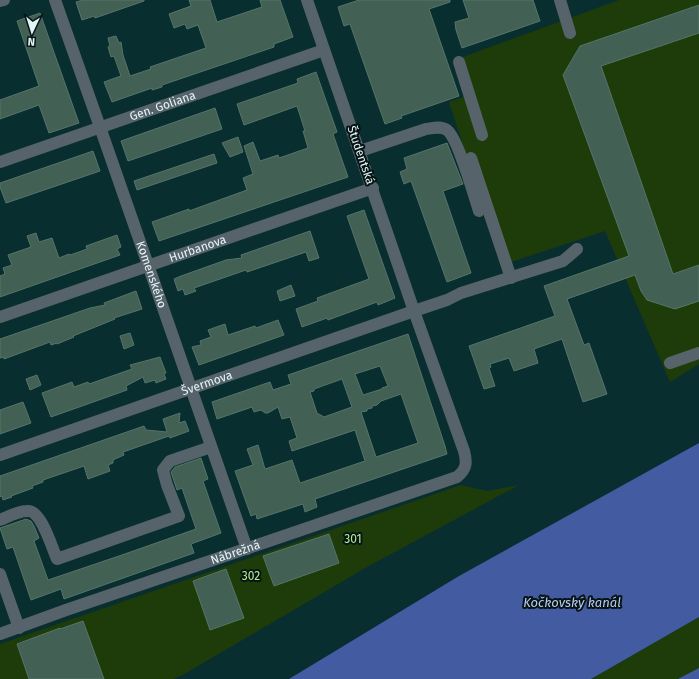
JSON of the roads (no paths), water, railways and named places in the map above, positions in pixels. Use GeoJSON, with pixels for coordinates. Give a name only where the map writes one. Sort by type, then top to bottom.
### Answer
{"type":"FeatureCollection","features":[{"type":"Feature","properties":{"kind":"street"},"geometry":{"type":"LineString","coordinates":[[0,1],[4,0]]}},
{"type":"Feature","properties":{"kind":"street","name":"Komenského"},"geometry":{"type":"LineString","coordinates":[[55,0],[247,549]]}},
{"type":"Feature","properties":{"kind":"street","name":"Študentská"},"geometry":{"type":"LineString","coordinates":[[308,0],[414,311],[464,450],[466,466]]}},
{"type":"Feature","properties":{"kind":"street"},"geometry":{"type":"LineString","coordinates":[[560,0],[570,33]]}},
{"type":"Feature","properties":{"kind":"street","name":"Gen. Goliana"},"geometry":{"type":"LineString","coordinates":[[0,162],[324,50]]}},
{"type":"Feature","properties":{"kind":"street"},"geometry":{"type":"LineString","coordinates":[[459,62],[482,135]]}},
{"type":"Feature","properties":{"kind":"street"},"geometry":{"type":"LineString","coordinates":[[360,151],[436,127],[447,130],[455,140],[479,211]]}},
{"type":"Feature","properties":{"kind":"street"},"geometry":{"type":"LineString","coordinates":[[471,158],[511,278]]}},
{"type":"Feature","properties":{"kind":"street","name":"Hurbanova"},"geometry":{"type":"LineString","coordinates":[[0,317],[372,188]]}},
{"type":"Feature","properties":{"kind":"street"},"geometry":{"type":"LineString","coordinates":[[414,311],[447,300],[461,293],[563,261],[577,249]]}},
{"type":"Feature","properties":{"kind":"street","name":"Švermova"},"geometry":{"type":"LineString","coordinates":[[0,455],[414,311]]}},
{"type":"Feature","properties":{"kind":"street"},"geometry":{"type":"LineString","coordinates":[[670,363],[699,353]]}},
{"type":"Feature","properties":{"kind":"street"},"geometry":{"type":"LineString","coordinates":[[0,520],[28,510],[33,512],[40,518],[57,559],[178,516],[163,470],[170,461],[211,447]]}},
{"type":"Feature","properties":{"kind":"street","name":"Nábrežná"},"geometry":{"type":"LineString","coordinates":[[0,634],[66,610],[457,477],[463,472],[466,466]]}},
{"type":"Feature","properties":{"kind":"street"},"geometry":{"type":"LineString","coordinates":[[0,574],[19,628]]}},
{"type":"Feature","properties":{"kind":"water","name":"Kočkovský kanál"},"geometry":{"type":"Polygon","coordinates":[[[699,443],[699,617],[591,679],[289,679],[459,576],[699,443]]]}},
{"type":"Feature","properties":{"kind":"water"},"geometry":{"type":"Polygon","coordinates":[[[699,668],[699,679],[678,679],[699,668]]]}},
{"type":"Feature","properties":{"kind":"park label","name":"301"},"geometry":{"type":"Point","coordinates":[353,539]}},
{"type":"Feature","properties":{"kind":"park label","name":"302"},"geometry":{"type":"Point","coordinates":[251,576]}}]}
